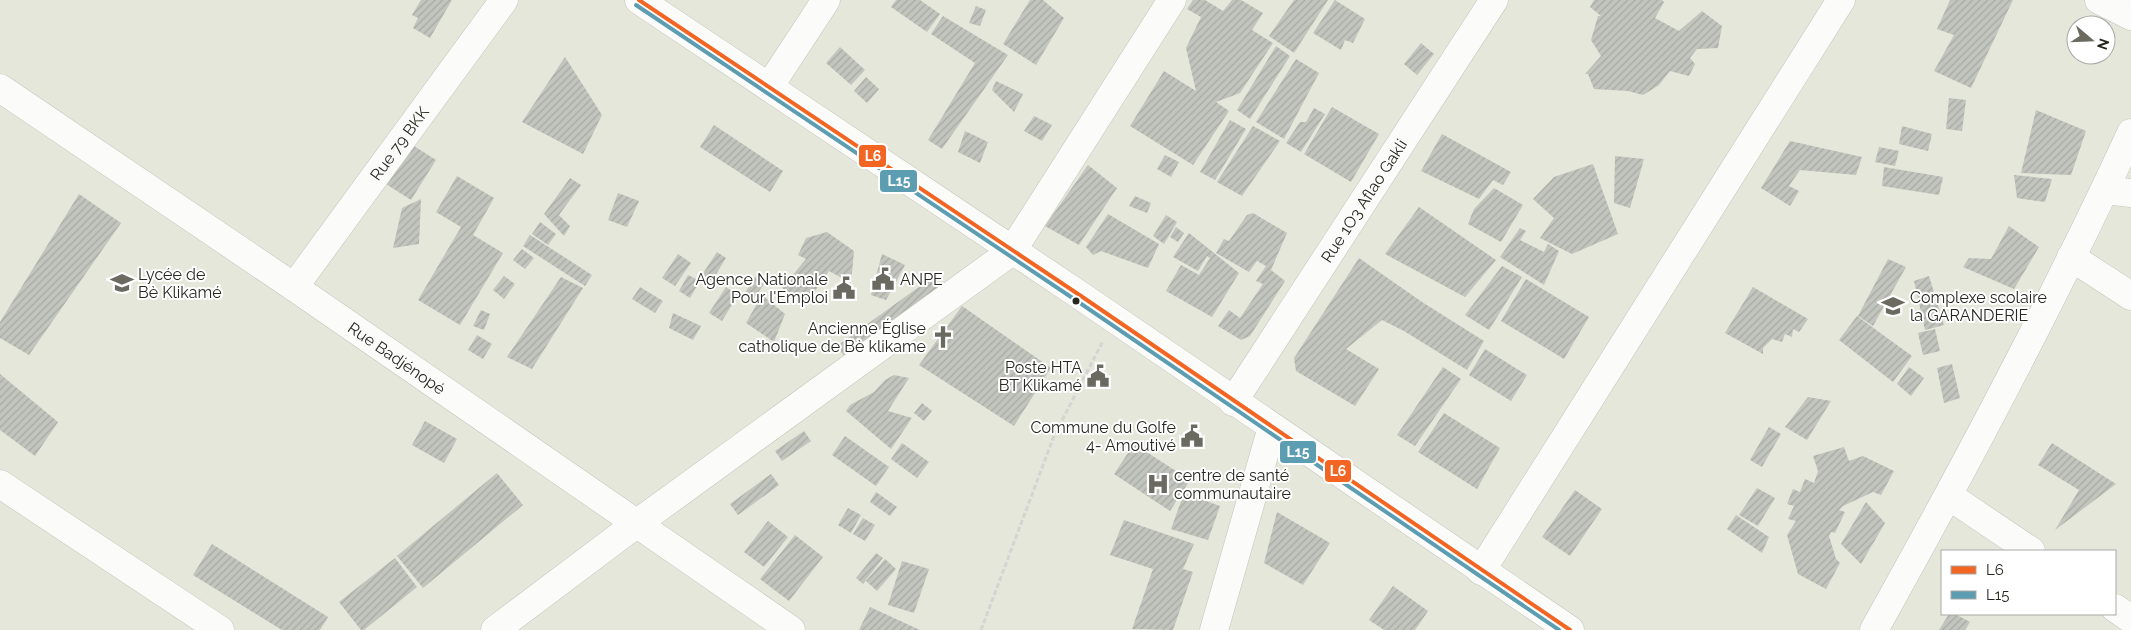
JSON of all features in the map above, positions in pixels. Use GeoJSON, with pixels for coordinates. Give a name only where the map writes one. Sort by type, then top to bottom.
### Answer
{"type":"FeatureCollection","features":[{"type":"Feature","properties":{"kind":"street","name":"Rue 79 BKK"},"geometry":{"type":"LineString","coordinates":[[294,287],[504,0]]}},
{"type":"Feature","properties":{"kind":"street"},"geometry":{"type":"LineString","coordinates":[[639,0],[1114,319],[1233,402],[1570,630]]}},
{"type":"Feature","properties":{"kind":"street"},"geometry":{"type":"LineString","coordinates":[[769,87],[826,0]]}},
{"type":"Feature","properties":{"kind":"street"},"geometry":{"type":"LineString","coordinates":[[495,630],[636,524],[1012,251],[1172,0]]}},
{"type":"Feature","properties":{"kind":"street","name":"Rue 1O3 Aflao Gakli"},"geometry":{"type":"LineString","coordinates":[[1233,402],[1494,0]]}},
{"type":"Feature","properties":{"kind":"street"},"geometry":{"type":"LineString","coordinates":[[1481,571],[1841,0]]}},
{"type":"Feature","properties":{"kind":"street"},"geometry":{"type":"LineString","coordinates":[[2099,0],[2131,16]]}},
{"type":"Feature","properties":{"kind":"street","name":"Rue Badjénopé"},"geometry":{"type":"LineString","coordinates":[[0,88],[294,287],[791,630]]}},
{"type":"Feature","properties":{"kind":"street"},"geometry":{"type":"LineString","coordinates":[[1874,630],[1949,496],[2071,257],[2118,191],[2131,133]]}},
{"type":"Feature","properties":{"kind":"street"},"geometry":{"type":"LineString","coordinates":[[2071,257],[2131,296]]}},
{"type":"Feature","properties":{"kind":"street"},"geometry":{"type":"LineString","coordinates":[[1214,630],[1272,427]]}},
{"type":"Feature","properties":{"kind":"street"},"geometry":{"type":"LineString","coordinates":[[0,484],[220,630]]}},
{"type":"Feature","properties":{"kind":"street"},"geometry":{"type":"LineString","coordinates":[[1949,496],[2030,550]]}},
{"type":"Feature","properties":{"kind":"street"},"geometry":{"type":"LineString","coordinates":[[2116,609],[2131,619]]}},
{"type":"Feature","properties":{"kind":"path"},"geometry":{"type":"LineString","coordinates":[[981,630],[1054,436],[1114,319]]}},
{"type":"Feature","properties":{"kind":"building"},"geometry":{"type":"Polygon","coordinates":[[[421,0],[452,0],[430,38],[413,28],[418,18],[412,15],[421,0]]]}},
{"type":"Feature","properties":{"kind":"building"},"geometry":{"type":"Polygon","coordinates":[[[896,0],[920,0],[940,14],[927,32],[891,7],[896,0]]]}},
{"type":"Feature","properties":{"kind":"building"},"geometry":{"type":"Polygon","coordinates":[[[1030,0],[1043,0],[1064,18],[1036,65],[1003,44],[1030,0]]]}},
{"type":"Feature","properties":{"kind":"building"},"geometry":{"type":"Polygon","coordinates":[[[1193,0],[1205,0],[1223,11],[1232,0],[1241,0],[1263,13],[1252,30],[1273,43],[1240,93],[1216,102],[1229,111],[1193,165],[1130,126],[1164,71],[1196,91],[1186,48],[1201,17],[1187,9],[1193,0]]]}},
{"type":"Feature","properties":{"kind":"building"},"geometry":{"type":"Polygon","coordinates":[[[1294,0],[1328,0],[1294,53],[1269,36],[1294,0]]]}},
{"type":"Feature","properties":{"kind":"building"},"geometry":{"type":"Polygon","coordinates":[[[1335,0],[1365,19],[1353,43],[1345,40],[1341,50],[1313,33],[1335,0]]]}},
{"type":"Feature","properties":{"kind":"building"},"geometry":{"type":"Polygon","coordinates":[[[1594,0],[1662,0],[1664,2],[1655,18],[1679,31],[1702,11],[1722,26],[1718,48],[1697,49],[1690,58],[1695,64],[1689,76],[1670,71],[1659,85],[1643,95],[1628,91],[1594,89],[1588,74],[1585,74],[1601,56],[1591,40],[1598,16],[1601,16],[1590,7],[1594,0]]]}},
{"type":"Feature","properties":{"kind":"building"},"geometry":{"type":"Polygon","coordinates":[[[1950,0],[2013,0],[1971,88],[1934,71],[1954,35],[1937,29],[1950,0]]]}},
{"type":"Feature","properties":{"kind":"building"},"geometry":{"type":"Polygon","coordinates":[[[976,6],[986,10],[980,26],[969,23],[976,6]]]}},
{"type":"Feature","properties":{"kind":"building"},"geometry":{"type":"Polygon","coordinates":[[[943,16],[1008,55],[942,149],[928,140],[975,63],[931,34],[943,16]]]}},
{"type":"Feature","properties":{"kind":"building"},"geometry":{"type":"Polygon","coordinates":[[[1421,43],[1434,54],[1417,75],[1404,64],[1421,43]]]}},
{"type":"Feature","properties":{"kind":"building"},"geometry":{"type":"Polygon","coordinates":[[[1276,46],[1290,56],[1250,119],[1237,110],[1276,46]]]}},
{"type":"Feature","properties":{"kind":"building"},"geometry":{"type":"Polygon","coordinates":[[[840,47],[865,70],[851,85],[826,63],[840,47]]]}},
{"type":"Feature","properties":{"kind":"building"},"geometry":{"type":"Polygon","coordinates":[[[565,57],[602,115],[583,154],[522,122],[565,57]]]}},
{"type":"Feature","properties":{"kind":"building"},"geometry":{"type":"Polygon","coordinates":[[[1296,59],[1319,73],[1284,139],[1256,122],[1296,59]]]}},
{"type":"Feature","properties":{"kind":"building"},"geometry":{"type":"Polygon","coordinates":[[[866,77],[879,89],[867,103],[854,91],[866,77]]]}},
{"type":"Feature","properties":{"kind":"building"},"geometry":{"type":"Polygon","coordinates":[[[996,81],[1023,94],[1014,112],[992,90],[996,81]]]}},
{"type":"Feature","properties":{"kind":"building"},"geometry":{"type":"Polygon","coordinates":[[[1949,98],[1966,100],[1962,131],[1946,129],[1949,98]]]}},
{"type":"Feature","properties":{"kind":"building"},"geometry":{"type":"Polygon","coordinates":[[[1332,107],[1379,134],[1351,182],[1304,154],[1332,107]]]}},
{"type":"Feature","properties":{"kind":"building"},"geometry":{"type":"Polygon","coordinates":[[[1314,108],[1325,114],[1301,152],[1286,143],[1300,122],[1306,122],[1314,108]]]}},
{"type":"Feature","properties":{"kind":"building"},"geometry":{"type":"Polygon","coordinates":[[[2036,110],[2086,131],[2071,175],[2021,173],[2036,110]]]}},
{"type":"Feature","properties":{"kind":"building"},"geometry":{"type":"Polygon","coordinates":[[[1034,116],[1052,125],[1042,141],[1024,131],[1034,116]]]}},
{"type":"Feature","properties":{"kind":"building"},"geometry":{"type":"Polygon","coordinates":[[[1230,120],[1246,129],[1215,180],[1200,172],[1230,120]]]}},
{"type":"Feature","properties":{"kind":"building"},"geometry":{"type":"Polygon","coordinates":[[[714,125],[783,171],[770,192],[700,147],[714,125]]]}},
{"type":"Feature","properties":{"kind":"building"},"geometry":{"type":"Polygon","coordinates":[[[1253,126],[1280,141],[1242,196],[1217,182],[1253,126]]]}},
{"type":"Feature","properties":{"kind":"building"},"geometry":{"type":"Polygon","coordinates":[[[1902,126],[1932,134],[1928,151],[1899,144],[1902,126]]]}},
{"type":"Feature","properties":{"kind":"building"},"geometry":{"type":"Polygon","coordinates":[[[965,131],[988,142],[980,163],[958,152],[965,131]]]}},
{"type":"Feature","properties":{"kind":"building"},"geometry":{"type":"Polygon","coordinates":[[[1442,134],[1511,172],[1503,185],[1493,180],[1479,199],[1421,171],[1442,134]]]}},
{"type":"Feature","properties":{"kind":"building"},"geometry":{"type":"Polygon","coordinates":[[[1790,141],[1862,157],[1856,175],[1800,170],[1789,186],[1799,191],[1790,206],[1761,188],[1790,141]]]}},
{"type":"Feature","properties":{"kind":"building"},"geometry":{"type":"Polygon","coordinates":[[[411,144],[436,160],[411,200],[386,184],[411,144]]]}},
{"type":"Feature","properties":{"kind":"building"},"geometry":{"type":"Polygon","coordinates":[[[1879,147],[1899,151],[1895,166],[1875,162],[1879,147]]]}},
{"type":"Feature","properties":{"kind":"building"},"geometry":{"type":"Polygon","coordinates":[[[1165,155],[1179,162],[1171,177],[1157,169],[1165,155]]]}},
{"type":"Feature","properties":{"kind":"building"},"geometry":{"type":"Polygon","coordinates":[[[1615,156],[1644,159],[1630,208],[1614,203],[1615,156]]]}},
{"type":"Feature","properties":{"kind":"building"},"geometry":{"type":"Polygon","coordinates":[[[1593,164],[1618,234],[1572,254],[1540,238],[1554,218],[1533,199],[1554,177],[1593,164]]]}},
{"type":"Feature","properties":{"kind":"building"},"geometry":{"type":"Polygon","coordinates":[[[1088,165],[1117,188],[1079,245],[1045,226],[1088,165]]]}},
{"type":"Feature","properties":{"kind":"building"},"geometry":{"type":"Polygon","coordinates":[[[1884,167],[1943,177],[1939,195],[1882,186],[1884,167]]]}},
{"type":"Feature","properties":{"kind":"building"},"geometry":{"type":"Polygon","coordinates":[[[2014,175],[2052,179],[2045,202],[2017,198],[2014,175]]]}},
{"type":"Feature","properties":{"kind":"building"},"geometry":{"type":"Polygon","coordinates":[[[457,176],[494,198],[473,235],[503,253],[460,325],[418,300],[461,227],[436,212],[457,176]]]}},
{"type":"Feature","properties":{"kind":"building"},"geometry":{"type":"Polygon","coordinates":[[[570,178],[581,185],[559,215],[570,226],[564,236],[544,214],[570,178]]]}},
{"type":"Feature","properties":{"kind":"building"},"geometry":{"type":"Polygon","coordinates":[[[1494,188],[1523,205],[1501,242],[1468,224],[1474,209],[1494,188]]]}},
{"type":"Feature","properties":{"kind":"building"},"geometry":{"type":"Polygon","coordinates":[[[618,193],[639,201],[627,227],[608,220],[618,193]]]}},
{"type":"Feature","properties":{"kind":"building"},"geometry":{"type":"Polygon","coordinates":[[[79,194],[121,223],[29,355],[0,338],[0,322],[79,194]]]}},
{"type":"Feature","properties":{"kind":"building"},"geometry":{"type":"Polygon","coordinates":[[[1135,196],[1151,203],[1147,213],[1129,206],[1135,196]]]}},
{"type":"Feature","properties":{"kind":"building"},"geometry":{"type":"Polygon","coordinates":[[[421,199],[419,244],[393,248],[402,208],[421,199]]]}},
{"type":"Feature","properties":{"kind":"building"},"geometry":{"type":"Polygon","coordinates":[[[1419,207],[1496,260],[1465,297],[1385,254],[1419,207]]]}},
{"type":"Feature","properties":{"kind":"building"},"geometry":{"type":"Polygon","coordinates":[[[1253,213],[1287,233],[1271,270],[1285,281],[1250,336],[1241,340],[1218,326],[1229,310],[1240,318],[1263,284],[1256,281],[1266,266],[1257,261],[1249,272],[1216,253],[1224,239],[1229,241],[1247,215],[1253,213]]]}},
{"type":"Feature","properties":{"kind":"building"},"geometry":{"type":"Polygon","coordinates":[[[1108,214],[1159,244],[1148,268],[1101,251],[1093,255],[1086,247],[1108,214]]]}},
{"type":"Feature","properties":{"kind":"building"},"geometry":{"type":"Polygon","coordinates":[[[1166,215],[1177,222],[1164,244],[1153,236],[1166,215]]]}},
{"type":"Feature","properties":{"kind":"building"},"geometry":{"type":"Polygon","coordinates":[[[540,222],[556,234],[548,245],[532,234],[540,222]]]}},
{"type":"Feature","properties":{"kind":"building"},"geometry":{"type":"Polygon","coordinates":[[[2009,226],[2039,247],[2014,289],[1963,267],[1969,258],[1991,259],[2009,226]]]}},
{"type":"Feature","properties":{"kind":"building"},"geometry":{"type":"Polygon","coordinates":[[[1176,227],[1184,233],[1178,242],[1170,237],[1176,227]]]}},
{"type":"Feature","properties":{"kind":"building"},"geometry":{"type":"Polygon","coordinates":[[[1520,228],[1526,231],[1520,240],[1544,252],[1548,244],[1559,251],[1544,285],[1500,257],[1520,228]]]}},
{"type":"Feature","properties":{"kind":"building"},"geometry":{"type":"Polygon","coordinates":[[[827,232],[854,251],[851,283],[829,271],[807,303],[782,288],[806,259],[798,255],[806,238],[827,232]]]}},
{"type":"Feature","properties":{"kind":"building"},"geometry":{"type":"Polygon","coordinates":[[[1189,233],[1239,273],[1212,317],[1166,291],[1181,265],[1199,275],[1210,258],[1207,256],[1198,271],[1173,257],[1189,233]]]}},
{"type":"Feature","properties":{"kind":"building"},"geometry":{"type":"Polygon","coordinates":[[[530,235],[592,275],[585,286],[523,246],[530,235]]]}},
{"type":"Feature","properties":{"kind":"building"},"geometry":{"type":"Polygon","coordinates":[[[522,249],[534,258],[525,269],[513,260],[522,249]]]}},
{"type":"Feature","properties":{"kind":"building"},"geometry":{"type":"Polygon","coordinates":[[[717,252],[726,258],[712,281],[702,275],[717,252]]]}},
{"type":"Feature","properties":{"kind":"building"},"geometry":{"type":"Polygon","coordinates":[[[678,254],[691,263],[675,286],[662,278],[678,254]]]}},
{"type":"Feature","properties":{"kind":"building"},"geometry":{"type":"Polygon","coordinates":[[[882,254],[905,265],[886,300],[871,295],[882,254]]]}},
{"type":"Feature","properties":{"kind":"building"},"geometry":{"type":"Polygon","coordinates":[[[1359,258],[1422,302],[1484,341],[1467,370],[1404,331],[1382,320],[1346,349],[1379,369],[1355,406],[1296,371],[1294,358],[1359,258]]]}},
{"type":"Feature","properties":{"kind":"building"},"geometry":{"type":"Polygon","coordinates":[[[1888,259],[1906,267],[1873,326],[1858,316],[1888,259]]]}},
{"type":"Feature","properties":{"kind":"building"},"geometry":{"type":"Polygon","coordinates":[[[1502,266],[1522,277],[1489,330],[1465,315],[1502,266]]]}},
{"type":"Feature","properties":{"kind":"building"},"geometry":{"type":"Polygon","coordinates":[[[688,275],[700,281],[690,298],[679,291],[688,275]]]}},
{"type":"Feature","properties":{"kind":"building"},"geometry":{"type":"Polygon","coordinates":[[[757,275],[766,281],[753,300],[744,294],[757,275]]]}},
{"type":"Feature","properties":{"kind":"building"},"geometry":{"type":"Polygon","coordinates":[[[504,276],[515,284],[504,299],[493,290],[504,276]]]}},
{"type":"Feature","properties":{"kind":"building"},"geometry":{"type":"Polygon","coordinates":[[[934,276],[946,293],[849,363],[837,346],[934,276]]]}},
{"type":"Feature","properties":{"kind":"building"},"geometry":{"type":"Polygon","coordinates":[[[1929,276],[1944,325],[1925,330],[1914,281],[1929,276]]]}},
{"type":"Feature","properties":{"kind":"building"},"geometry":{"type":"Polygon","coordinates":[[[561,277],[583,288],[532,369],[507,357],[561,277]]]}},
{"type":"Feature","properties":{"kind":"building"},"geometry":{"type":"Polygon","coordinates":[[[1526,279],[1589,317],[1564,359],[1501,321],[1526,279]]]}},
{"type":"Feature","properties":{"kind":"building"},"geometry":{"type":"Polygon","coordinates":[[[640,287],[663,301],[655,313],[632,299],[640,287]]]}},
{"type":"Feature","properties":{"kind":"building"},"geometry":{"type":"Polygon","coordinates":[[[726,287],[738,295],[722,321],[709,313],[726,287]]]}},
{"type":"Feature","properties":{"kind":"building"},"geometry":{"type":"Polygon","coordinates":[[[1753,287],[1808,319],[1799,332],[1793,329],[1792,337],[1785,334],[1782,342],[1772,339],[1763,348],[1763,354],[1725,333],[1753,287]]]}},
{"type":"Feature","properties":{"kind":"building"},"geometry":{"type":"Polygon","coordinates":[[[762,295],[785,314],[774,342],[746,323],[762,295]]]}},
{"type":"Feature","properties":{"kind":"building"},"geometry":{"type":"Polygon","coordinates":[[[962,306],[1051,368],[1014,426],[919,365],[962,306]]]}},
{"type":"Feature","properties":{"kind":"building"},"geometry":{"type":"Polygon","coordinates":[[[481,310],[490,314],[484,330],[473,326],[481,310]]]}},
{"type":"Feature","properties":{"kind":"building"},"geometry":{"type":"Polygon","coordinates":[[[673,313],[701,326],[693,340],[669,328],[673,313]]]}},
{"type":"Feature","properties":{"kind":"building"},"geometry":{"type":"Polygon","coordinates":[[[1857,316],[1912,356],[1893,382],[1839,340],[1857,316]]]}},
{"type":"Feature","properties":{"kind":"building"},"geometry":{"type":"Polygon","coordinates":[[[1935,329],[1940,351],[1923,355],[1918,333],[1935,329]]]}},
{"type":"Feature","properties":{"kind":"building"},"geometry":{"type":"Polygon","coordinates":[[[477,335],[492,344],[483,359],[468,350],[477,335]]]}},
{"type":"Feature","properties":{"kind":"building"},"geometry":{"type":"Polygon","coordinates":[[[1485,349],[1527,375],[1511,401],[1469,375],[1485,349]]]}},
{"type":"Feature","properties":{"kind":"building"},"geometry":{"type":"Polygon","coordinates":[[[1952,364],[1960,398],[1944,403],[1937,368],[1952,364]]]}},
{"type":"Feature","properties":{"kind":"building"},"geometry":{"type":"Polygon","coordinates":[[[1443,367],[1461,379],[1415,446],[1397,435],[1443,367]]]}},
{"type":"Feature","properties":{"kind":"building"},"geometry":{"type":"Polygon","coordinates":[[[1909,367],[1924,378],[1911,396],[1897,384],[1909,367]]]}},
{"type":"Feature","properties":{"kind":"building"},"geometry":{"type":"Polygon","coordinates":[[[0,374],[58,422],[35,456],[0,430],[0,374]]]}},
{"type":"Feature","properties":{"kind":"building"},"geometry":{"type":"Polygon","coordinates":[[[894,375],[909,378],[888,411],[912,418],[891,449],[846,411],[850,405],[874,392],[885,380],[894,375]]]}},
{"type":"Feature","properties":{"kind":"building"},"geometry":{"type":"Polygon","coordinates":[[[1808,397],[1831,401],[1807,440],[1785,427],[1808,397]]]}},
{"type":"Feature","properties":{"kind":"building"},"geometry":{"type":"Polygon","coordinates":[[[922,403],[932,411],[924,421],[914,413],[922,403]]]}},
{"type":"Feature","properties":{"kind":"building"},"geometry":{"type":"Polygon","coordinates":[[[1444,413],[1500,448],[1477,489],[1418,452],[1444,413]]]}},
{"type":"Feature","properties":{"kind":"building"},"geometry":{"type":"Polygon","coordinates":[[[425,421],[457,439],[444,463],[412,445],[425,421]]]}},
{"type":"Feature","properties":{"kind":"building"},"geometry":{"type":"Polygon","coordinates":[[[1769,427],[1781,434],[1762,467],[1750,460],[1769,427]]]}},
{"type":"Feature","properties":{"kind":"building"},"geometry":{"type":"Polygon","coordinates":[[[804,431],[811,441],[782,461],[775,451],[804,431]]]}},
{"type":"Feature","properties":{"kind":"building"},"geometry":{"type":"Polygon","coordinates":[[[845,436],[889,467],[876,486],[832,455],[845,436]]]}},
{"type":"Feature","properties":{"kind":"building"},"geometry":{"type":"Polygon","coordinates":[[[902,443],[929,462],[917,478],[891,459],[902,443]]]}},
{"type":"Feature","properties":{"kind":"building"},"geometry":{"type":"Polygon","coordinates":[[[2052,443],[2116,484],[2055,530],[2079,490],[2038,465],[2052,443]]]}},
{"type":"Feature","properties":{"kind":"building"},"geometry":{"type":"Polygon","coordinates":[[[1134,444],[1190,480],[1170,511],[1114,474],[1134,444]]]}},
{"type":"Feature","properties":{"kind":"building"},"geometry":{"type":"Polygon","coordinates":[[[1844,447],[1849,461],[1863,456],[1894,471],[1881,495],[1873,492],[1843,506],[1839,510],[1845,512],[1835,533],[1831,532],[1829,536],[1836,559],[1840,563],[1826,589],[1798,574],[1787,535],[1796,521],[1788,519],[1794,506],[1787,504],[1793,489],[1800,492],[1805,479],[1814,483],[1818,471],[1813,456],[1844,447]]]}},
{"type":"Feature","properties":{"kind":"building"},"geometry":{"type":"Polygon","coordinates":[[[497,473],[523,505],[423,588],[397,556],[497,473]]]}},
{"type":"Feature","properties":{"kind":"building"},"geometry":{"type":"Polygon","coordinates":[[[771,474],[779,485],[738,515],[730,504],[771,474]]]}},
{"type":"Feature","properties":{"kind":"building"},"geometry":{"type":"Polygon","coordinates":[[[1757,488],[1775,498],[1758,526],[1739,515],[1757,488]]]}},
{"type":"Feature","properties":{"kind":"building"},"geometry":{"type":"Polygon","coordinates":[[[1575,490],[1602,509],[1570,556],[1542,537],[1575,490]]]}},
{"type":"Feature","properties":{"kind":"building"},"geometry":{"type":"Polygon","coordinates":[[[876,492],[897,507],[890,516],[870,502],[876,492]]]}},
{"type":"Feature","properties":{"kind":"building"},"geometry":{"type":"Polygon","coordinates":[[[1184,493],[1220,506],[1208,540],[1171,529],[1184,493]]]}},
{"type":"Feature","properties":{"kind":"building"},"geometry":{"type":"Polygon","coordinates":[[[1866,502],[1885,523],[1861,564],[1841,544],[1866,502]]]}},
{"type":"Feature","properties":{"kind":"building"},"geometry":{"type":"Polygon","coordinates":[[[848,508],[861,515],[851,533],[838,525],[848,508]]]}},
{"type":"Feature","properties":{"kind":"building"},"geometry":{"type":"Polygon","coordinates":[[[1277,512],[1330,543],[1303,585],[1264,563],[1277,512]]]}},
{"type":"Feature","properties":{"kind":"building"},"geometry":{"type":"Polygon","coordinates":[[[1736,515],[1769,537],[1762,553],[1727,529],[1736,515]]]}},
{"type":"Feature","properties":{"kind":"building"},"geometry":{"type":"Polygon","coordinates":[[[863,518],[875,525],[865,541],[853,534],[863,518]]]}},
{"type":"Feature","properties":{"kind":"building"},"geometry":{"type":"Polygon","coordinates":[[[1124,520],[1194,544],[1183,569],[1193,572],[1173,630],[1132,629],[1153,569],[1110,555],[1124,520]]]}},
{"type":"Feature","properties":{"kind":"building"},"geometry":{"type":"Polygon","coordinates":[[[768,521],[788,537],[764,567],[744,552],[768,521]]]}},
{"type":"Feature","properties":{"kind":"building"},"geometry":{"type":"Polygon","coordinates":[[[795,535],[823,557],[789,601],[760,579],[795,535]]]}},
{"type":"Feature","properties":{"kind":"building"},"geometry":{"type":"Polygon","coordinates":[[[212,544],[328,617],[320,630],[282,630],[193,575],[212,544]]]}},
{"type":"Feature","properties":{"kind":"building"},"geometry":{"type":"Polygon","coordinates":[[[876,553],[883,558],[863,584],[856,578],[876,553]]]}},
{"type":"Feature","properties":{"kind":"building"},"geometry":{"type":"Polygon","coordinates":[[[395,558],[417,587],[364,630],[361,630],[339,602],[395,558]]]}},
{"type":"Feature","properties":{"kind":"building"},"geometry":{"type":"Polygon","coordinates":[[[885,559],[896,569],[877,591],[866,581],[885,559]]]}},
{"type":"Feature","properties":{"kind":"building"},"geometry":{"type":"Polygon","coordinates":[[[902,561],[929,569],[914,613],[888,605],[902,561]]]}},
{"type":"Feature","properties":{"kind":"building"},"geometry":{"type":"Polygon","coordinates":[[[1393,586],[1428,611],[1415,630],[1384,630],[1369,620],[1393,586]]]}},
{"type":"Feature","properties":{"kind":"building"},"geometry":{"type":"Polygon","coordinates":[[[870,607],[920,630],[859,630],[870,607]]]}},
{"type":"Feature","properties":{"kind":"building"},"geometry":{"type":"Polygon","coordinates":[[[1948,615],[1957,615],[1970,622],[1965,630],[1939,630],[1948,615]]]}},
{"type":"Feature","properties":{"kind":"transit line","name":"L6"},"geometry":{"type":"LineString","coordinates":[[639,0],[1081,296],[1570,630]]}},
{"type":"Feature","properties":{"kind":"transit line","name":"L15"},"geometry":{"type":"LineString","coordinates":[[636,5],[1077,301],[1559,630]]}},
{"type":"Feature","properties":{"kind":"place","name":"ANPE"},"geometry":{"type":"Point","coordinates":[883,279]}},
{"type":"Feature","properties":{"kind":"place","name":"Lycée de Bè Klikamé"},"geometry":{"type":"Point","coordinates":[122,283]}},
{"type":"Feature","properties":{"kind":"place","name":"Agence Nationale Pour l'Emploi"},"geometry":{"type":"Point","coordinates":[844,288]}},
{"type":"Feature","properties":{"kind":"place","name":"Complexe scolaire la GARANDERIE"},"geometry":{"type":"Point","coordinates":[1893,306]}},
{"type":"Feature","properties":{"kind":"place","name":"Ancienne Église catholique de Bè klikame"},"geometry":{"type":"Point","coordinates":[943,337]}},
{"type":"Feature","properties":{"kind":"place","name":"Poste HTA BT Klikamé"},"geometry":{"type":"Point","coordinates":[1098,376]}},
{"type":"Feature","properties":{"kind":"place","name":"Commune du Golfe 4- Amoutivé"},"geometry":{"type":"Point","coordinates":[1192,436]}},
{"type":"Feature","properties":{"kind":"place","name":"centre de santé communautaire"},"geometry":{"type":"Point","coordinates":[1158,484]}}]}
